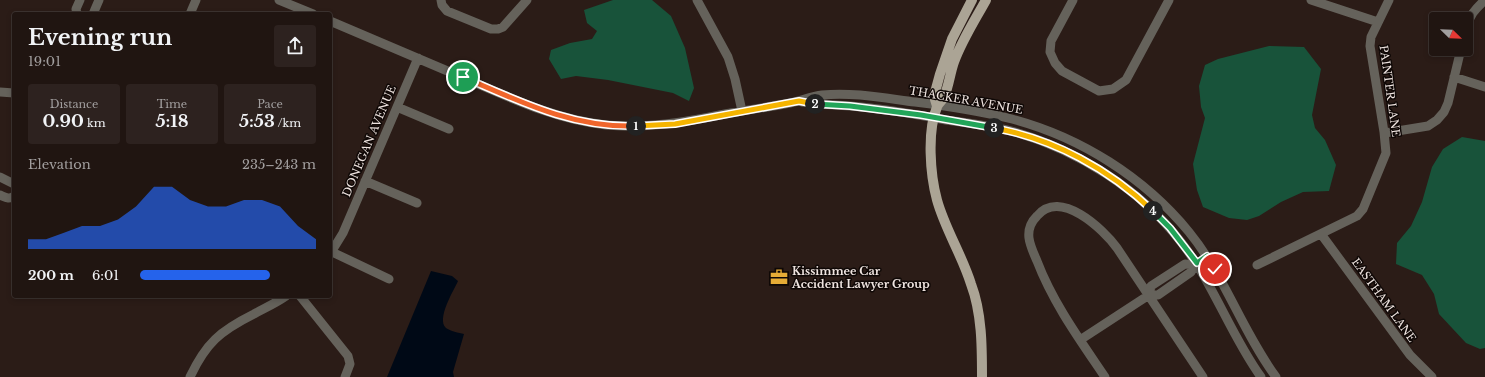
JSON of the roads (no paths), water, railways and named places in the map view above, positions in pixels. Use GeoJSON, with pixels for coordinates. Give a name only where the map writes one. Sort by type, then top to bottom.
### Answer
{"type":"FeatureCollection","features":[{"type":"Feature","properties":{"kind":"main road"},"geometry":{"type":"LineString","coordinates":[[937,106],[934,96],[940,74],[952,39],[972,0]]}},
{"type":"Feature","properties":{"kind":"main road"},"geometry":{"type":"LineString","coordinates":[[975,19],[976,10],[981,0]]}},
{"type":"Feature","properties":{"kind":"main road"},"geometry":{"type":"LineString","coordinates":[[982,377],[980,324],[972,285],[943,218],[933,183],[931,163],[932,127],[937,106],[944,98],[954,61],[986,0]]}},
{"type":"Feature","properties":{"kind":"street"},"geometry":{"type":"LineString","coordinates":[[77,12],[76,9],[80,0]]}},
{"type":"Feature","properties":{"kind":"street"},"geometry":{"type":"LineString","coordinates":[[94,12],[99,0]]}},
{"type":"Feature","properties":{"kind":"street"},"geometry":{"type":"LineString","coordinates":[[191,12],[196,0]]}},
{"type":"Feature","properties":{"kind":"street"},"geometry":{"type":"LineString","coordinates":[[279,0],[308,12]]}},
{"type":"Feature","properties":{"kind":"street"},"geometry":{"type":"LineString","coordinates":[[441,0],[442,5],[447,11],[491,29],[498,29],[503,27],[527,0]]}},
{"type":"Feature","properties":{"kind":"street"},"geometry":{"type":"LineString","coordinates":[[697,0],[719,40],[731,66],[742,111]]}},
{"type":"Feature","properties":{"kind":"street"},"geometry":{"type":"LineString","coordinates":[[1073,0],[1051,41],[1050,52],[1055,63],[1062,71],[1099,91],[1113,89],[1126,80],[1169,0]]}},
{"type":"Feature","properties":{"kind":"street"},"geometry":{"type":"LineString","coordinates":[[1311,0],[1378,22]]}},
{"type":"Feature","properties":{"kind":"street","name":"PAINTER LANE"},"geometry":{"type":"LineString","coordinates":[[1257,265],[1357,216],[1363,209],[1386,153],[1385,134],[1370,46],[1371,37],[1389,0]]}},
{"type":"Feature","properties":{"kind":"street"},"geometry":{"type":"LineString","coordinates":[[1473,12],[1485,0]]}},
{"type":"Feature","properties":{"kind":"street","name":"THACKER AVENUE"},"geometry":{"type":"LineString","coordinates":[[332,22],[523,103],[565,118],[588,123],[630,127],[675,124],[799,101],[820,95],[848,94],[937,106],[1012,119],[1051,132],[1095,152],[1120,169],[1157,198],[1189,232],[1207,256],[1231,298],[1245,328],[1276,377]]}},
{"type":"Feature","properties":{"kind":"street"},"geometry":{"type":"LineString","coordinates":[[1385,134],[1428,126],[1437,120],[1446,108],[1459,56]]}},
{"type":"Feature","properties":{"kind":"street","name":"DONEGAN AVENUE"},"geometry":{"type":"LineString","coordinates":[[332,251],[343,232],[418,58]]}},
{"type":"Feature","properties":{"kind":"street"},"geometry":{"type":"LineString","coordinates":[[1454,77],[1485,87]]}},
{"type":"Feature","properties":{"kind":"street"},"geometry":{"type":"LineString","coordinates":[[0,92],[12,93]]}},
{"type":"Feature","properties":{"kind":"street","name":"THACKER AVENUE"},"geometry":{"type":"LineString","coordinates":[[799,101],[825,105],[874,108],[1013,132],[1045,142],[1086,162],[1125,187],[1150,208],[1174,233],[1211,286],[1240,344],[1261,377]]}},
{"type":"Feature","properties":{"kind":"street"},"geometry":{"type":"LineString","coordinates":[[397,107],[449,129]]}},
{"type":"Feature","properties":{"kind":"street"},"geometry":{"type":"LineString","coordinates":[[0,177],[12,183]]}},
{"type":"Feature","properties":{"kind":"street"},"geometry":{"type":"LineString","coordinates":[[365,181],[417,203]]}},
{"type":"Feature","properties":{"kind":"street"},"geometry":{"type":"LineString","coordinates":[[0,195],[8,198],[12,197]]}},
{"type":"Feature","properties":{"kind":"street"},"geometry":{"type":"LineString","coordinates":[[1105,377],[1053,298],[1045,282],[1029,239],[1032,221],[1044,210],[1059,206],[1066,208],[1082,216],[1103,231],[1117,248],[1203,377]]}},
{"type":"Feature","properties":{"kind":"street","name":"EASTHAM LANE"},"geometry":{"type":"LineString","coordinates":[[1321,234],[1410,355],[1432,377]]}},
{"type":"Feature","properties":{"kind":"street"},"geometry":{"type":"LineString","coordinates":[[332,253],[389,279]]}},
{"type":"Feature","properties":{"kind":"street"},"geometry":{"type":"LineString","coordinates":[[1080,340],[1149,295],[1158,295],[1191,272],[1196,264],[1207,256]]}},
{"type":"Feature","properties":{"kind":"street"},"geometry":{"type":"LineString","coordinates":[[190,377],[205,349],[214,340],[235,324],[282,298]]}},
{"type":"Feature","properties":{"kind":"street"},"geometry":{"type":"LineString","coordinates":[[302,298],[348,356],[350,364],[345,377]]}},
{"type":"Feature","properties":{"kind":"place","name":"Kissimmee Car Accident Lawyer Group"},"geometry":{"type":"Point","coordinates":[779,277]}}]}
